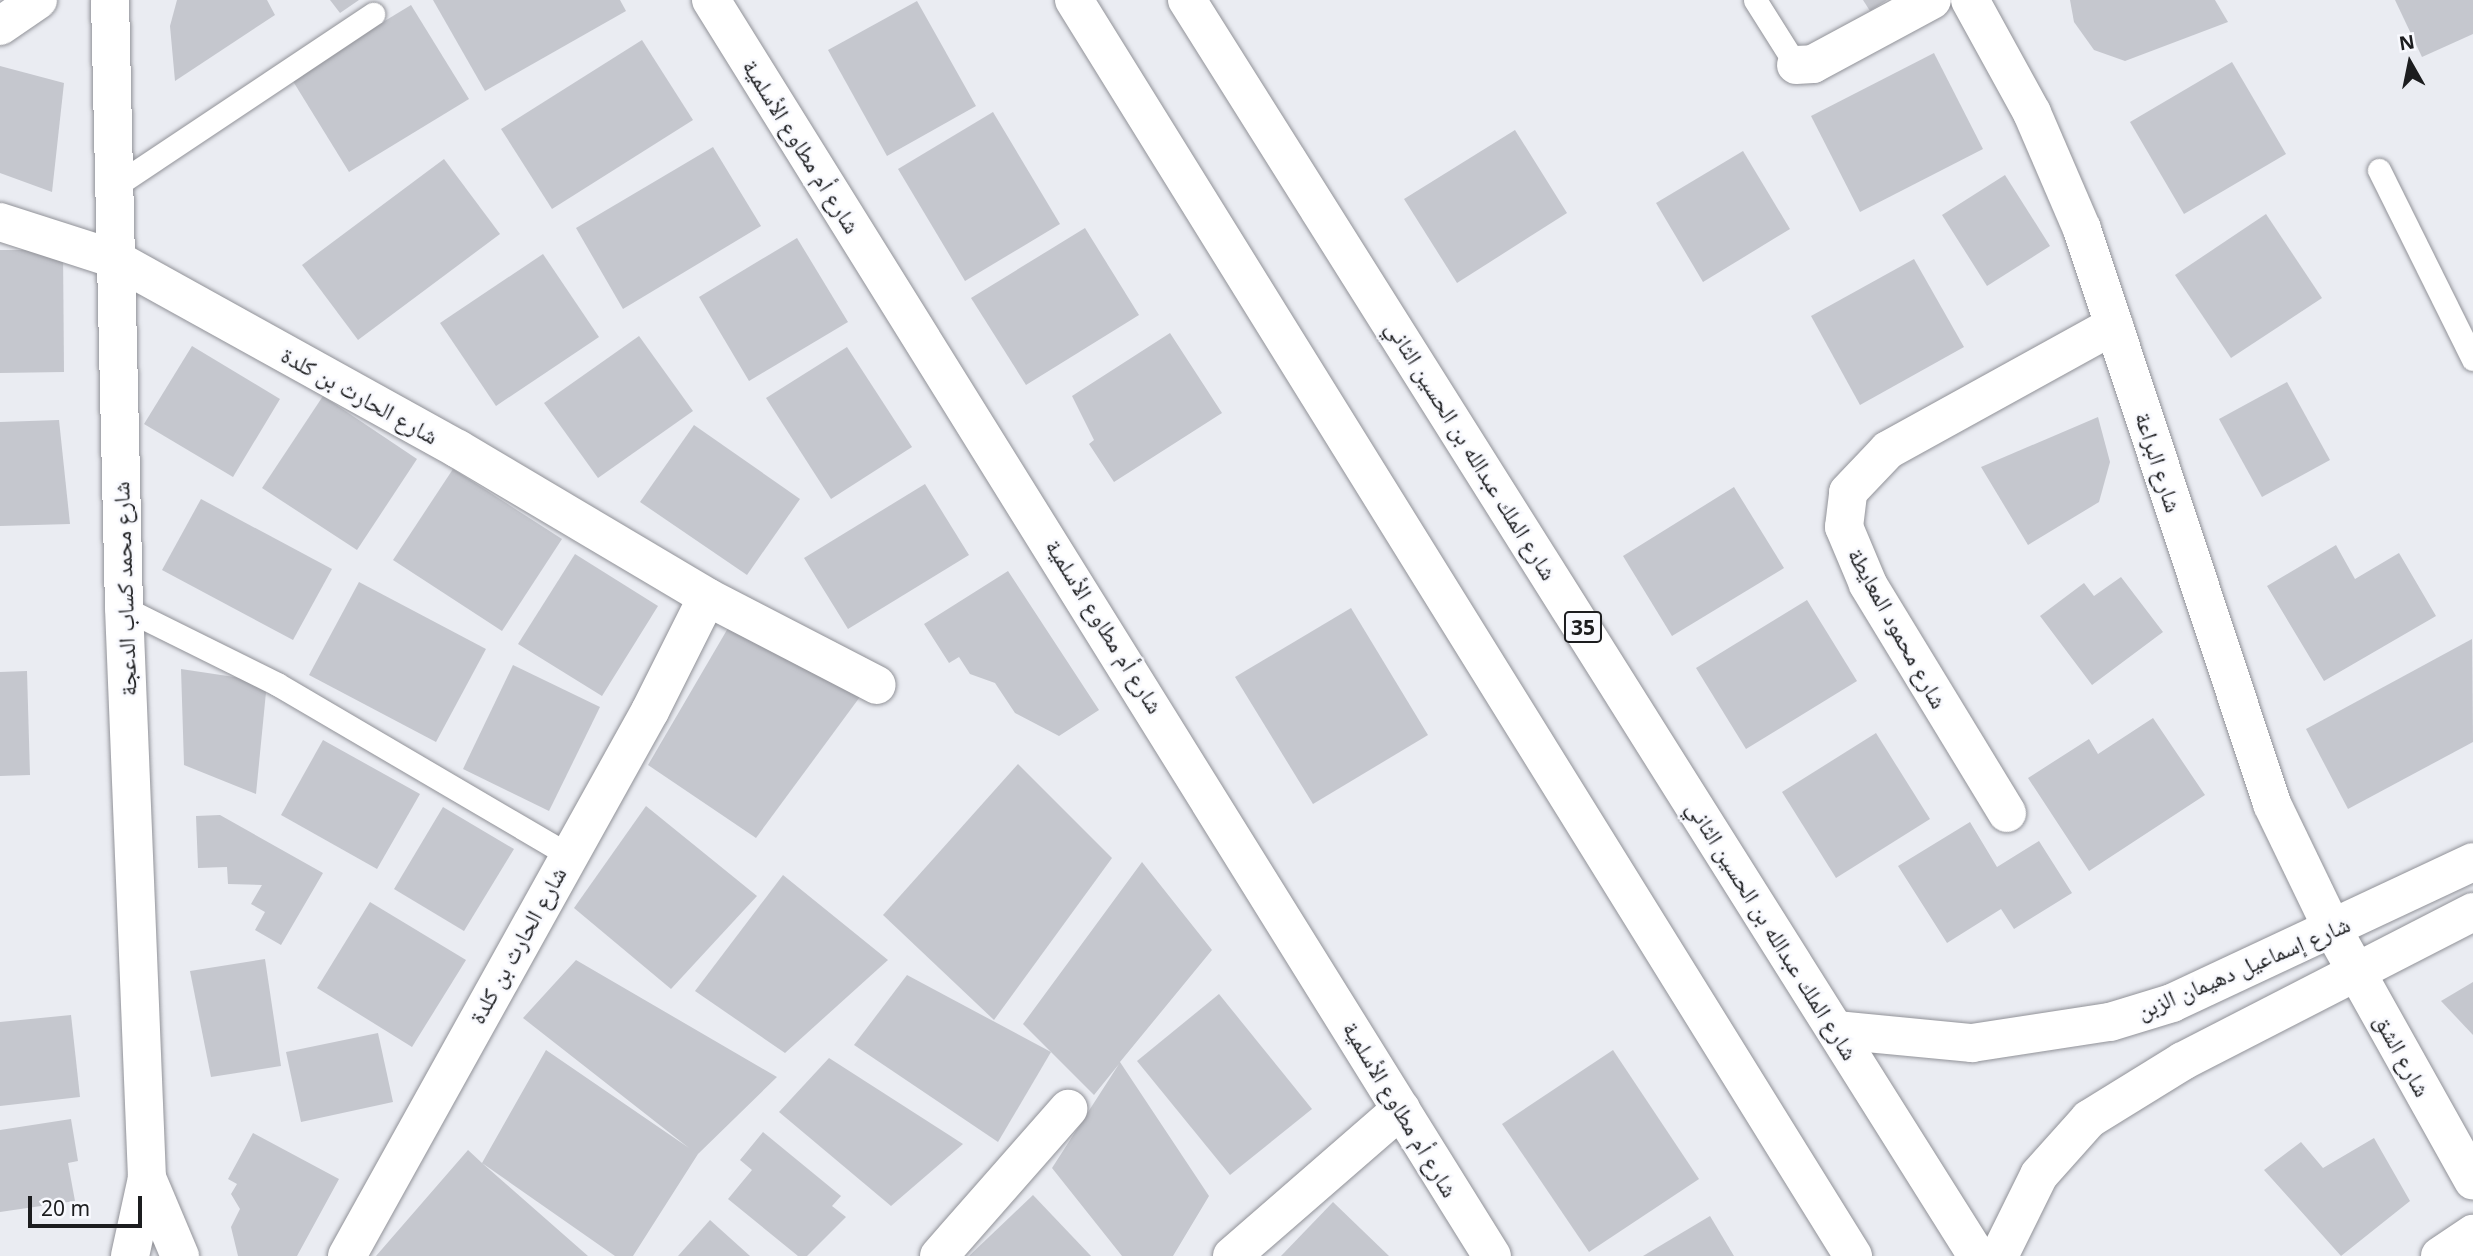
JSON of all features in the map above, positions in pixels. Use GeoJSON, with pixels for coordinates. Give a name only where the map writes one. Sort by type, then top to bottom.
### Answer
{"type":"FeatureCollection","features":[{"type":"Feature","properties":{"kind":"main road"},"geometry":{"type":"LineString","coordinates":[[0,26],[38,0]]}},
{"type":"Feature","properties":{"kind":"main road","name":"شارع محمد كساب الدعجة"},"geometry":{"type":"LineString","coordinates":[[110,0],[112,187],[124,608],[148,1178],[130,1256]]}},
{"type":"Feature","properties":{"kind":"main road","name":"شارع أم مطاوع الأسلمية"},"geometry":{"type":"LineString","coordinates":[[711,0],[1492,1256]]}},
{"type":"Feature","properties":{"kind":"main road"},"geometry":{"type":"LineString","coordinates":[[1074,0],[1853,1256]]}},
{"type":"Feature","properties":{"kind":"main road","name":"شارع الملك عبدالله بن الحسين الثاني"},"geometry":{"type":"LineString","coordinates":[[1187,0],[1978,1256]]}},
{"type":"Feature","properties":{"kind":"main road"},"geometry":{"type":"LineString","coordinates":[[1796,65],[1813,64],[1932,0]]}},
{"type":"Feature","properties":{"kind":"main road","name":"شارع البراعة"},"geometry":{"type":"LineString","coordinates":[[1970,0],[2032,113],[2082,229],[2272,804],[2333,930]]}},
{"type":"Feature","properties":{"kind":"main road","name":"شارع الحارث بن كلدة"},"geometry":{"type":"LineString","coordinates":[[0,222],[115,259],[458,449],[707,597],[877,685]]}},
{"type":"Feature","properties":{"kind":"main road","name":"شارع محمود المعايطة"},"geometry":{"type":"LineString","coordinates":[[2007,813],[1868,583],[1844,527],[1848,492],[1888,450],[2114,325]]}},
{"type":"Feature","properties":{"kind":"main road","name":"شارع الحارث بن كلدة"},"geometry":{"type":"LineString","coordinates":[[347,1256],[567,854],[650,711],[707,597]]}},
{"type":"Feature","properties":{"kind":"main road","name":"شارع إسماعيل دهيمان الزبن"},"geometry":{"type":"LineString","coordinates":[[1836,1030],[1972,1043],[2060,1034],[2172,1003],[2333,930],[2473,862]]}},
{"type":"Feature","properties":{"kind":"main road","name":"شارع إسماعيل دهيمان الزبن"},"geometry":{"type":"LineString","coordinates":[[1999,1256],[2039,1175],[2089,1119],[2183,1061],[2473,912]]}},
{"type":"Feature","properties":{"kind":"main road","name":"شارع الشق"},"geometry":{"type":"LineString","coordinates":[[2333,930],[2473,1180]]}},
{"type":"Feature","properties":{"kind":"main road"},"geometry":{"type":"LineString","coordinates":[[939,1256],[1068,1109]]}},
{"type":"Feature","properties":{"kind":"main road"},"geometry":{"type":"LineString","coordinates":[[1232,1256],[1401,1110]]}},
{"type":"Feature","properties":{"kind":"main road","name":"شارع محمد كساب الدعجة"},"geometry":{"type":"LineString","coordinates":[[148,1178],[180,1256]]}},
{"type":"Feature","properties":{"kind":"main road"},"geometry":{"type":"LineString","coordinates":[[2440,1256],[2473,1234]]}},
{"type":"Feature","properties":{"kind":"lane"},"geometry":{"type":"LineString","coordinates":[[1755,0],[1796,65]]}},
{"type":"Feature","properties":{"kind":"lane"},"geometry":{"type":"LineString","coordinates":[[112,187],[373,14]]}},
{"type":"Feature","properties":{"kind":"lane"},"geometry":{"type":"LineString","coordinates":[[2379,170],[2473,359]]}},
{"type":"Feature","properties":{"kind":"lane"},"geometry":{"type":"LineString","coordinates":[[124,608],[277,684],[567,854]]}},
{"type":"Feature","properties":{"kind":"building"},"geometry":{"type":"Polygon","coordinates":[[[177,0],[267,0],[275,15],[175,81],[170,26],[177,0]]]}},
{"type":"Feature","properties":{"kind":"building"},"geometry":{"type":"Polygon","coordinates":[[[330,0],[359,0],[340,13],[330,0]]]}},
{"type":"Feature","properties":{"kind":"building"},"geometry":{"type":"Polygon","coordinates":[[[433,0],[620,0],[626,11],[485,91],[433,0]]]}},
{"type":"Feature","properties":{"kind":"building"},"geometry":{"type":"Polygon","coordinates":[[[1863,0],[1887,0],[1870,11],[1863,0]]]}},
{"type":"Feature","properties":{"kind":"building"},"geometry":{"type":"Polygon","coordinates":[[[2070,0],[2215,0],[2228,22],[2125,61],[2094,50],[2074,22],[2070,0]]]}},
{"type":"Feature","properties":{"kind":"building"},"geometry":{"type":"Polygon","coordinates":[[[2395,0],[2473,0],[2473,34],[2422,57],[2395,0]]]}},
{"type":"Feature","properties":{"kind":"building"},"geometry":{"type":"Polygon","coordinates":[[[917,1],[976,106],[887,156],[828,50],[917,1]]]}},
{"type":"Feature","properties":{"kind":"building"},"geometry":{"type":"Polygon","coordinates":[[[411,5],[469,99],[349,172],[291,78],[411,5]]]}},
{"type":"Feature","properties":{"kind":"building"},"geometry":{"type":"Polygon","coordinates":[[[642,40],[693,120],[552,209],[501,129],[642,40]]]}},
{"type":"Feature","properties":{"kind":"building"},"geometry":{"type":"Polygon","coordinates":[[[1934,53],[1983,149],[1860,212],[1811,116],[1934,53]]]}},
{"type":"Feature","properties":{"kind":"building"},"geometry":{"type":"Polygon","coordinates":[[[2232,62],[2286,154],[2184,214],[2130,122],[2232,62]]]}},
{"type":"Feature","properties":{"kind":"building"},"geometry":{"type":"Polygon","coordinates":[[[0,66],[64,83],[52,192],[0,173],[0,66]]]}},
{"type":"Feature","properties":{"kind":"building"},"geometry":{"type":"Polygon","coordinates":[[[993,112],[1060,224],[965,281],[898,169],[993,112]]]}},
{"type":"Feature","properties":{"kind":"building"},"geometry":{"type":"Polygon","coordinates":[[[1515,130],[1567,213],[1457,283],[1404,199],[1515,130]]]}},
{"type":"Feature","properties":{"kind":"building"},"geometry":{"type":"Polygon","coordinates":[[[713,147],[761,226],[623,309],[576,228],[713,147]]]}},
{"type":"Feature","properties":{"kind":"building"},"geometry":{"type":"Polygon","coordinates":[[[1743,151],[1790,229],[1703,282],[1656,203],[1743,151]]]}},
{"type":"Feature","properties":{"kind":"building"},"geometry":{"type":"Polygon","coordinates":[[[444,159],[500,234],[358,340],[302,265],[444,159]]]}},
{"type":"Feature","properties":{"kind":"building"},"geometry":{"type":"Polygon","coordinates":[[[2005,175],[2050,246],[1987,286],[1942,215],[2005,175]]]}},
{"type":"Feature","properties":{"kind":"building"},"geometry":{"type":"Polygon","coordinates":[[[2266,214],[2322,298],[2231,358],[2175,275],[2266,214]]]}},
{"type":"Feature","properties":{"kind":"building"},"geometry":{"type":"Polygon","coordinates":[[[1085,228],[1139,315],[1026,385],[971,298],[1085,228]]]}},
{"type":"Feature","properties":{"kind":"building"},"geometry":{"type":"Polygon","coordinates":[[[797,238],[848,322],[749,381],[699,297],[797,238]]]}},
{"type":"Feature","properties":{"kind":"building"},"geometry":{"type":"Polygon","coordinates":[[[0,250],[63,250],[64,372],[0,373],[0,250]]]}},
{"type":"Feature","properties":{"kind":"building"},"geometry":{"type":"Polygon","coordinates":[[[543,254],[599,337],[496,406],[440,323],[543,254]]]}},
{"type":"Feature","properties":{"kind":"building"},"geometry":{"type":"Polygon","coordinates":[[[1914,259],[1964,347],[1860,405],[1811,316],[1914,259]]]}},
{"type":"Feature","properties":{"kind":"building"},"geometry":{"type":"Polygon","coordinates":[[[1170,333],[1222,413],[1114,482],[1089,444],[1094,440],[1072,396],[1170,333]]]}},
{"type":"Feature","properties":{"kind":"building"},"geometry":{"type":"Polygon","coordinates":[[[639,336],[693,411],[598,478],[544,403],[639,336]]]}},
{"type":"Feature","properties":{"kind":"building"},"geometry":{"type":"Polygon","coordinates":[[[192,346],[280,399],[233,477],[144,424],[192,346]]]}},
{"type":"Feature","properties":{"kind":"building"},"geometry":{"type":"Polygon","coordinates":[[[847,347],[912,447],[831,499],[766,398],[847,347]]]}},
{"type":"Feature","properties":{"kind":"building"},"geometry":{"type":"Polygon","coordinates":[[[2287,382],[2330,460],[2262,497],[2219,419],[2287,382]]]}},
{"type":"Feature","properties":{"kind":"building"},"geometry":{"type":"Polygon","coordinates":[[[323,396],[417,459],[357,550],[262,488],[323,396]]]}},
{"type":"Feature","properties":{"kind":"building"},"geometry":{"type":"Polygon","coordinates":[[[2098,417],[2110,462],[2099,502],[2028,545],[1981,467],[2098,417]]]}},
{"type":"Feature","properties":{"kind":"building"},"geometry":{"type":"Polygon","coordinates":[[[59,420],[70,524],[0,526],[0,422],[59,420]]]}},
{"type":"Feature","properties":{"kind":"building"},"geometry":{"type":"Polygon","coordinates":[[[694,425],[800,499],[747,575],[640,502],[694,425]]]}},
{"type":"Feature","properties":{"kind":"building"},"geometry":{"type":"Polygon","coordinates":[[[453,469],[562,539],[502,631],[393,560],[453,469]]]}},
{"type":"Feature","properties":{"kind":"building"},"geometry":{"type":"Polygon","coordinates":[[[925,484],[969,555],[848,629],[804,558],[925,484]]]}},
{"type":"Feature","properties":{"kind":"building"},"geometry":{"type":"Polygon","coordinates":[[[1734,487],[1784,568],[1672,636],[1623,556],[1734,487]]]}},
{"type":"Feature","properties":{"kind":"building"},"geometry":{"type":"Polygon","coordinates":[[[201,499],[332,569],[293,640],[162,570],[201,499]]]}},
{"type":"Feature","properties":{"kind":"building"},"geometry":{"type":"Polygon","coordinates":[[[2336,545],[2355,579],[2399,553],[2436,616],[2324,681],[2267,586],[2336,545]]]}},
{"type":"Feature","properties":{"kind":"building"},"geometry":{"type":"Polygon","coordinates":[[[575,554],[658,606],[602,696],[518,644],[575,554]]]}},
{"type":"Feature","properties":{"kind":"building"},"geometry":{"type":"Polygon","coordinates":[[[1008,571],[1099,710],[1059,736],[1015,713],[995,683],[970,674],[959,657],[949,663],[924,624],[1008,571]]]}},
{"type":"Feature","properties":{"kind":"building"},"geometry":{"type":"Polygon","coordinates":[[[2121,577],[2163,632],[2092,685],[2040,616],[2084,583],[2094,596],[2121,577]]]}},
{"type":"Feature","properties":{"kind":"building"},"geometry":{"type":"Polygon","coordinates":[[[359,582],[486,649],[436,742],[309,675],[359,582]]]}},
{"type":"Feature","properties":{"kind":"building"},"geometry":{"type":"Polygon","coordinates":[[[1807,600],[1857,681],[1746,749],[1696,668],[1807,600]]]}},
{"type":"Feature","properties":{"kind":"building"},"geometry":{"type":"Polygon","coordinates":[[[1351,608],[1428,735],[1313,804],[1235,677],[1351,608]]]}},
{"type":"Feature","properties":{"kind":"building"},"geometry":{"type":"Polygon","coordinates":[[[731,623],[865,690],[756,838],[648,765],[731,623]]]}},
{"type":"Feature","properties":{"kind":"building"},"geometry":{"type":"Polygon","coordinates":[[[2472,639],[2473,742],[2348,809],[2306,729],[2472,639]]]}},
{"type":"Feature","properties":{"kind":"building"},"geometry":{"type":"Polygon","coordinates":[[[513,665],[600,707],[549,811],[463,769],[513,665]]]}},
{"type":"Feature","properties":{"kind":"building"},"geometry":{"type":"Polygon","coordinates":[[[181,669],[267,682],[256,794],[184,765],[181,669]]]}},
{"type":"Feature","properties":{"kind":"building"},"geometry":{"type":"Polygon","coordinates":[[[27,671],[30,775],[0,776],[0,672],[27,671]]]}},
{"type":"Feature","properties":{"kind":"building"},"geometry":{"type":"Polygon","coordinates":[[[2153,718],[2205,795],[2089,871],[2028,778],[2089,739],[2098,754],[2153,718]]]}},
{"type":"Feature","properties":{"kind":"building"},"geometry":{"type":"Polygon","coordinates":[[[1876,733],[1930,819],[1836,878],[1782,792],[1876,733]]]}},
{"type":"Feature","properties":{"kind":"building"},"geometry":{"type":"Polygon","coordinates":[[[323,740],[420,794],[377,869],[281,815],[323,740]]]}},
{"type":"Feature","properties":{"kind":"building"},"geometry":{"type":"Polygon","coordinates":[[[1018,764],[1112,858],[994,1020],[883,915],[1018,764]]]}},
{"type":"Feature","properties":{"kind":"building"},"geometry":{"type":"Polygon","coordinates":[[[646,806],[757,896],[671,989],[574,908],[646,806]]]}},
{"type":"Feature","properties":{"kind":"building"},"geometry":{"type":"Polygon","coordinates":[[[443,807],[514,849],[464,931],[394,889],[443,807]]]}},
{"type":"Feature","properties":{"kind":"building"},"geometry":{"type":"Polygon","coordinates":[[[220,815],[323,873],[281,945],[255,930],[265,912],[251,904],[262,885],[228,884],[227,867],[198,868],[196,816],[220,815]]]}},
{"type":"Feature","properties":{"kind":"building"},"geometry":{"type":"Polygon","coordinates":[[[1970,822],[1997,867],[2039,841],[2072,893],[2014,929],[2001,909],[1947,943],[1898,866],[1970,822]]]}},
{"type":"Feature","properties":{"kind":"building"},"geometry":{"type":"Polygon","coordinates":[[[1142,862],[1212,950],[1120,1062],[1209,1196],[1173,1256],[1122,1256],[1052,1168],[1119,1064],[1094,1095],[1023,1024],[1142,862]]]}},
{"type":"Feature","properties":{"kind":"building"},"geometry":{"type":"Polygon","coordinates":[[[783,875],[888,960],[785,1053],[695,991],[783,875]]]}},
{"type":"Feature","properties":{"kind":"building"},"geometry":{"type":"Polygon","coordinates":[[[370,902],[466,960],[412,1047],[317,988],[370,902]]]}},
{"type":"Feature","properties":{"kind":"building"},"geometry":{"type":"Polygon","coordinates":[[[265,959],[281,1066],[211,1077],[190,971],[265,959]]]}},
{"type":"Feature","properties":{"kind":"building"},"geometry":{"type":"Polygon","coordinates":[[[576,960],[777,1077],[698,1154],[633,1256],[615,1256],[482,1163],[546,1050],[689,1148],[523,1018],[576,960]]]}},
{"type":"Feature","properties":{"kind":"building"},"geometry":{"type":"Polygon","coordinates":[[[907,975],[1051,1052],[998,1142],[854,1045],[907,975]]]}},
{"type":"Feature","properties":{"kind":"building"},"geometry":{"type":"Polygon","coordinates":[[[2473,982],[2473,1035],[2441,1001],[2473,982]]]}},
{"type":"Feature","properties":{"kind":"building"},"geometry":{"type":"Polygon","coordinates":[[[1219,994],[1312,1109],[1230,1175],[1137,1061],[1219,994]]]}},
{"type":"Feature","properties":{"kind":"building"},"geometry":{"type":"Polygon","coordinates":[[[71,1015],[80,1097],[0,1106],[0,1022],[71,1015]]]}},
{"type":"Feature","properties":{"kind":"building"},"geometry":{"type":"Polygon","coordinates":[[[378,1033],[393,1102],[301,1122],[286,1052],[378,1033]]]}},
{"type":"Feature","properties":{"kind":"building"},"geometry":{"type":"Polygon","coordinates":[[[1613,1050],[1699,1179],[1589,1252],[1502,1124],[1613,1050]]]}},
{"type":"Feature","properties":{"kind":"building"},"geometry":{"type":"Polygon","coordinates":[[[829,1058],[963,1144],[891,1206],[779,1112],[829,1058]]]}},
{"type":"Feature","properties":{"kind":"building"},"geometry":{"type":"Polygon","coordinates":[[[71,1119],[78,1161],[68,1163],[75,1201],[0,1212],[0,1130],[71,1119]]]}},
{"type":"Feature","properties":{"kind":"building"},"geometry":{"type":"Polygon","coordinates":[[[763,1132],[841,1196],[832,1206],[846,1217],[807,1256],[798,1256],[728,1199],[752,1170],[740,1160],[763,1132]]]}},
{"type":"Feature","properties":{"kind":"building"},"geometry":{"type":"Polygon","coordinates":[[[253,1133],[339,1179],[297,1256],[238,1256],[231,1227],[240,1209],[231,1194],[237,1184],[228,1179],[253,1133]]]}},
{"type":"Feature","properties":{"kind":"building"},"geometry":{"type":"Polygon","coordinates":[[[2374,1138],[2410,1201],[2341,1256],[2264,1170],[2301,1142],[2323,1168],[2374,1138]]]}},
{"type":"Feature","properties":{"kind":"building"},"geometry":{"type":"Polygon","coordinates":[[[468,1150],[588,1256],[376,1256],[468,1150]]]}},
{"type":"Feature","properties":{"kind":"building"},"geometry":{"type":"Polygon","coordinates":[[[1033,1195],[1091,1256],[969,1256],[1033,1195]]]}},
{"type":"Feature","properties":{"kind":"building"},"geometry":{"type":"Polygon","coordinates":[[[1333,1202],[1389,1256],[1281,1256],[1333,1202]]]}},
{"type":"Feature","properties":{"kind":"building"},"geometry":{"type":"Polygon","coordinates":[[[1710,1216],[1734,1256],[1643,1256],[1710,1216]]]}},
{"type":"Feature","properties":{"kind":"building"},"geometry":{"type":"Polygon","coordinates":[[[710,1220],[750,1256],[678,1256],[710,1220]]]}}]}
